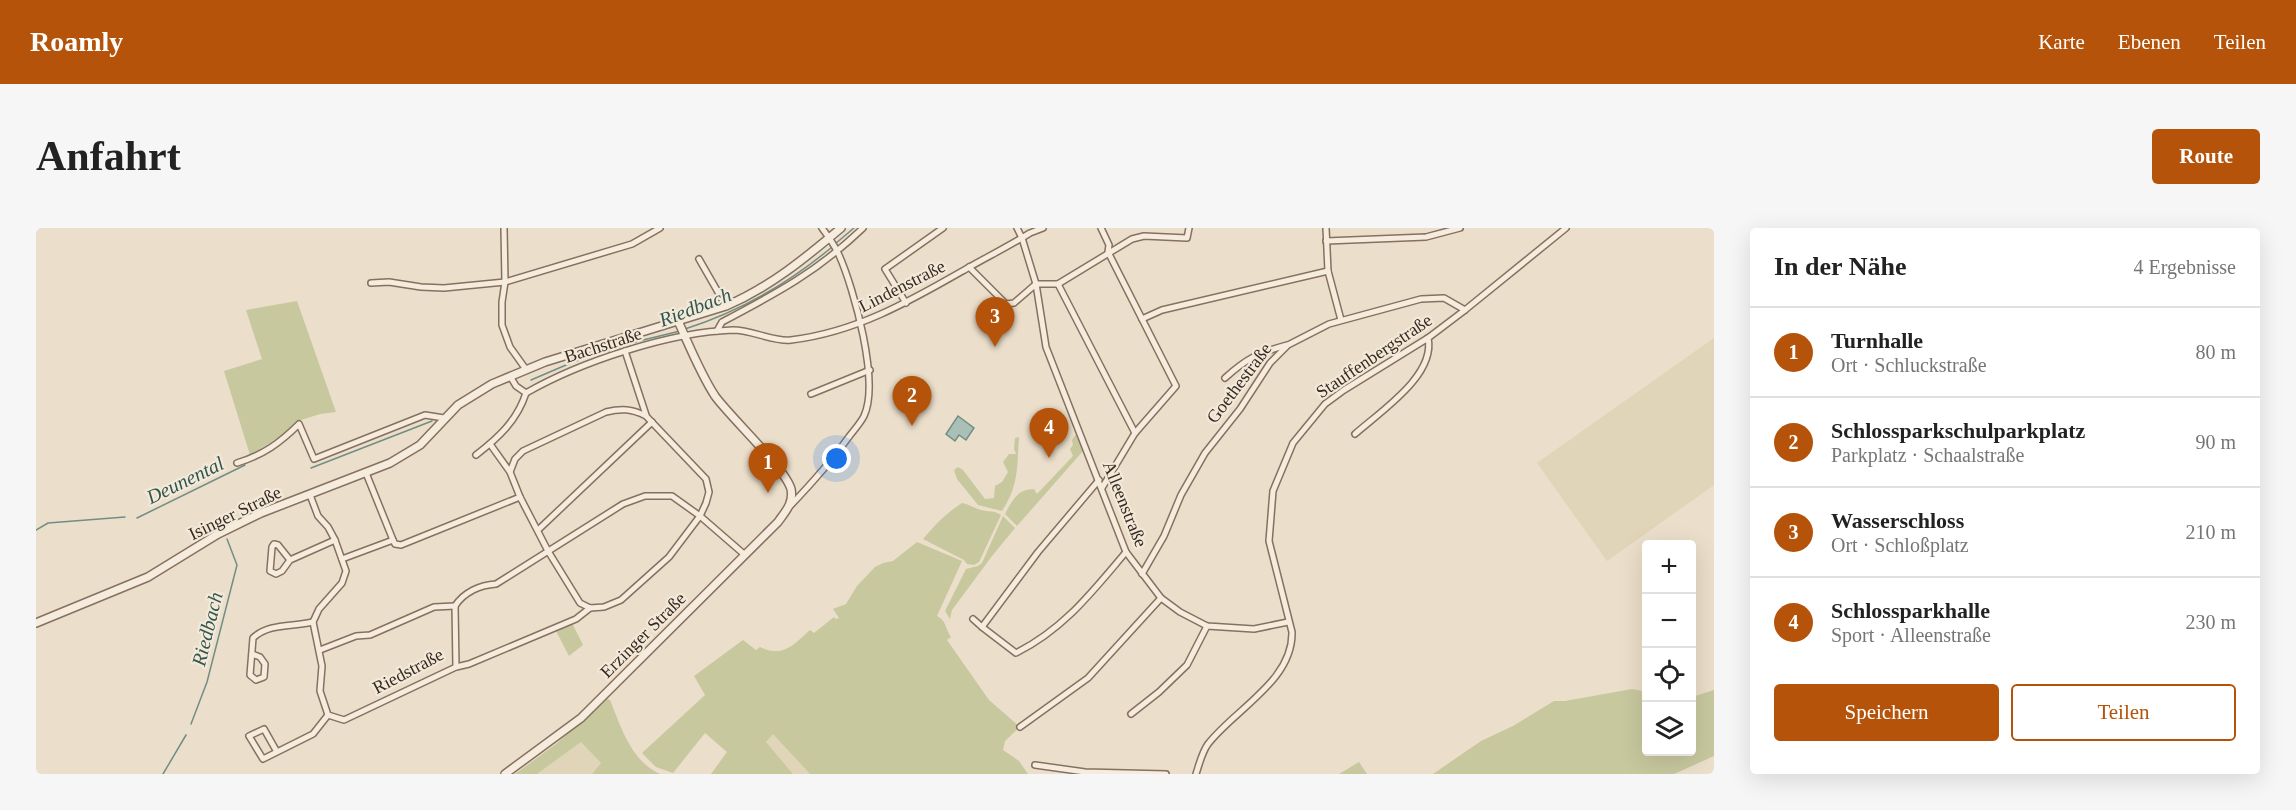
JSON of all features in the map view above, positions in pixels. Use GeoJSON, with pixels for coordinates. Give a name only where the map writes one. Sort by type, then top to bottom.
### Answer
{"type":"FeatureCollection","features":[{"type":"Feature","properties":{"kind":"street"},"geometry":{"type":"LineString","coordinates":[[504,228],[505,282],[502,325],[510,347],[525,368]]}},
{"type":"Feature","properties":{"kind":"street"},"geometry":{"type":"LineString","coordinates":[[371,284],[389,282],[422,288],[444,288],[505,282],[632,244],[660,228]]}},
{"type":"Feature","properties":{"kind":"street"},"geometry":{"type":"LineString","coordinates":[[790,505],[826,469],[864,416],[870,387],[870,370],[860,324],[834,246],[822,228]]}},
{"type":"Feature","properties":{"kind":"street","name":"Bachstraße"},"geometry":{"type":"LineString","coordinates":[[444,418],[472,394],[525,368],[679,324],[783,284],[804,260],[834,246],[841,228]]}},
{"type":"Feature","properties":{"kind":"street","name":"Bachstraße"},"geometry":{"type":"LineString","coordinates":[[526,393],[556,376],[625,351],[685,335],[717,331],[722,322],[783,284],[834,246],[863,228]]}},
{"type":"Feature","properties":{"kind":"street"},"geometry":{"type":"LineString","coordinates":[[906,303],[885,269],[943,228]]}},
{"type":"Feature","properties":{"kind":"street","name":"Alleenstraße"},"geometry":{"type":"LineString","coordinates":[[1017,228],[1036,284],[1046,347],[1126,552],[1161,598],[1180,612],[1207,626],[1254,629],[1288,622]]}},
{"type":"Feature","properties":{"kind":"street","name":"Lindenstraße"},"geometry":{"type":"LineString","coordinates":[[717,331],[743,330],[789,341],[860,324],[906,303],[1030,233],[1043,228]]}},
{"type":"Feature","properties":{"kind":"street"},"geometry":{"type":"LineString","coordinates":[[1101,228],[1109,245],[1108,252],[1176,386],[1135,433],[1102,488]]}},
{"type":"Feature","properties":{"kind":"street"},"geometry":{"type":"LineString","coordinates":[[969,267],[1006,304],[1014,303],[1036,284],[1058,284],[1132,239],[1144,236],[1187,238],[1189,228]]}},
{"type":"Feature","properties":{"kind":"street"},"geometry":{"type":"LineString","coordinates":[[1326,228],[1328,271],[1341,320]]}},
{"type":"Feature","properties":{"kind":"street"},"geometry":{"type":"LineString","coordinates":[[1326,241],[1426,237],[1460,228]]}},
{"type":"Feature","properties":{"kind":"street","name":"Stauffenbergstraße"},"geometry":{"type":"LineString","coordinates":[[1196,774],[1208,745],[1262,692],[1289,657],[1292,632],[1269,541],[1273,491],[1293,443],[1313,417],[1337,394],[1428,338],[1566,228]]}},
{"type":"Feature","properties":{"kind":"street"},"geometry":{"type":"LineString","coordinates":[[699,259],[726,306]]}},
{"type":"Feature","properties":{"kind":"street"},"geometry":{"type":"LineString","coordinates":[[1142,318],[1162,310],[1328,271]]}},
{"type":"Feature","properties":{"kind":"street"},"geometry":{"type":"LineString","coordinates":[[1058,284],[1135,433]]}},
{"type":"Feature","properties":{"kind":"street","name":"Goethestraße"},"geometry":{"type":"LineString","coordinates":[[1143,574],[1164,536],[1181,495],[1205,453],[1240,408],[1270,363],[1288,345],[1341,320],[1421,299],[1444,298],[1465,310]]}},
{"type":"Feature","properties":{"kind":"street"},"geometry":{"type":"LineString","coordinates":[[679,324],[701,373],[716,397],[780,471],[791,489],[790,505]]}},
{"type":"Feature","properties":{"kind":"street"},"geometry":{"type":"LineString","coordinates":[[1355,434],[1420,376],[1430,349],[1428,338]]}},
{"type":"Feature","properties":{"kind":"street"},"geometry":{"type":"LineString","coordinates":[[1225,378],[1244,361],[1268,350],[1288,345]]}},
{"type":"Feature","properties":{"kind":"street"},"geometry":{"type":"LineString","coordinates":[[625,351],[646,416]]}},
{"type":"Feature","properties":{"kind":"street"},"geometry":{"type":"LineString","coordinates":[[811,394],[870,370]]}},
{"type":"Feature","properties":{"kind":"street"},"geometry":{"type":"LineString","coordinates":[[476,455],[515,418],[526,393],[516,386],[510,376]]}},
{"type":"Feature","properties":{"kind":"street"},"geometry":{"type":"LineString","coordinates":[[490,444],[510,472],[520,497],[548,551],[580,603],[590,608],[604,607],[621,600],[669,557],[699,516],[709,492],[706,479],[646,416],[634,410],[621,408],[606,412],[523,451],[514,459],[510,472]]}},
{"type":"Feature","properties":{"kind":"street"},"geometry":{"type":"LineString","coordinates":[[237,463],[279,444],[299,424],[314,459],[425,415],[444,418]]}},
{"type":"Feature","properties":{"kind":"street","name":"Isinger Straße"},"geometry":{"type":"LineString","coordinates":[[36,623],[148,577],[218,534],[261,513],[390,463],[420,445],[444,418]]}},
{"type":"Feature","properties":{"kind":"street"},"geometry":{"type":"LineString","coordinates":[[538,530],[652,422]]}},
{"type":"Feature","properties":{"kind":"street"},"geometry":{"type":"LineString","coordinates":[[366,473],[393,540],[395,544],[401,545],[520,497]]}},
{"type":"Feature","properties":{"kind":"street"},"geometry":{"type":"LineString","coordinates":[[982,627],[1038,552],[1099,480]]}},
{"type":"Feature","properties":{"kind":"street"},"geometry":{"type":"LineString","coordinates":[[277,752],[264,729],[249,736],[263,759],[277,752],[313,734],[328,715],[320,691],[322,666],[313,622],[319,609],[342,583],[346,571],[328,527],[318,516],[310,495]]}},
{"type":"Feature","properties":{"kind":"street"},"geometry":{"type":"LineString","coordinates":[[320,650],[356,636],[370,635],[434,607],[455,606],[460,599],[483,585],[496,584],[623,504],[645,496],[672,496],[745,555]]}},
{"type":"Feature","properties":{"kind":"street","name":"Erzinger Straße"},"geometry":{"type":"LineString","coordinates":[[505,774],[581,718],[778,522],[790,505]]}},
{"type":"Feature","properties":{"kind":"street"},"geometry":{"type":"LineString","coordinates":[[290,560],[278,545],[274,544],[271,551],[270,570],[276,574],[290,560],[334,540]]}},
{"type":"Feature","properties":{"kind":"street"},"geometry":{"type":"LineString","coordinates":[[342,559],[393,540]]}},
{"type":"Feature","properties":{"kind":"street"},"geometry":{"type":"LineString","coordinates":[[973,619],[1016,653],[1038,642],[1058,628],[1126,552]]}},
{"type":"Feature","properties":{"kind":"street"},"geometry":{"type":"LineString","coordinates":[[1020,727],[1088,678],[1161,598]]}},
{"type":"Feature","properties":{"kind":"street","name":"Riedstraße"},"geometry":{"type":"LineString","coordinates":[[328,715],[344,720],[456,667],[455,606]]}},
{"type":"Feature","properties":{"kind":"street"},"geometry":{"type":"LineString","coordinates":[[456,667],[469,664],[576,619],[590,608]]}},
{"type":"Feature","properties":{"kind":"street"},"geometry":{"type":"LineString","coordinates":[[252,654],[260,657],[265,664],[264,677],[256,680],[250,675],[253,638],[261,630],[271,627],[313,622]]}},
{"type":"Feature","properties":{"kind":"street"},"geometry":{"type":"LineString","coordinates":[[1131,714],[1160,692],[1187,665],[1207,626]]}},
{"type":"Feature","properties":{"kind":"street"},"geometry":{"type":"LineString","coordinates":[[1035,765],[1085,773],[1166,774]]}},
{"type":"Feature","properties":{"kind":"shaded area"},"geometry":{"type":"Polygon","coordinates":[[[1714,338],[1714,485],[1607,561],[1537,463],[1714,338]]]}},
{"type":"Feature","properties":{"kind":"shaded area"},"geometry":{"type":"Polygon","coordinates":[[[958,416],[974,428],[966,440],[959,435],[955,441],[946,434],[958,416]]]}},
{"type":"Feature","properties":{"kind":"shaded area"},"geometry":{"type":"Polygon","coordinates":[[[773,733],[810,774],[793,774],[766,742],[773,733]]]}},
{"type":"Feature","properties":{"kind":"shaded area"},"geometry":{"type":"Polygon","coordinates":[[[581,742],[601,763],[592,774],[537,774],[581,742]]]}},
{"type":"Feature","properties":{"kind":"green space"},"geometry":{"type":"Polygon","coordinates":[[[297,301],[336,412],[301,420],[284,434],[250,455],[224,371],[262,359],[246,310],[297,301]]]}},
{"type":"Feature","properties":{"kind":"green space"},"geometry":{"type":"Polygon","coordinates":[[[1076,434],[1083,451],[1017,526],[1005,514],[1013,500],[1023,491],[1034,489],[1037,494],[1073,456],[1070,449],[1076,434]]]}},
{"type":"Feature","properties":{"kind":"green space"},"geometry":{"type":"Polygon","coordinates":[[[1019,437],[1014,484],[1008,502],[1002,511],[978,505],[957,479],[954,470],[958,467],[963,470],[985,499],[994,498],[995,486],[1002,482],[1008,472],[1003,462],[1009,454],[1016,454],[1015,438],[1019,437]]]}},
{"type":"Feature","properties":{"kind":"green space"},"geometry":{"type":"Polygon","coordinates":[[[962,503],[1001,515],[979,562],[974,565],[967,564],[964,560],[923,539],[950,511],[962,503]]]}},
{"type":"Feature","properties":{"kind":"green space"},"geometry":{"type":"Polygon","coordinates":[[[1003,516],[1015,528],[952,610],[950,619],[945,611],[966,569],[982,563],[1003,516]]]}},
{"type":"Feature","properties":{"kind":"green space"},"geometry":{"type":"Polygon","coordinates":[[[917,542],[962,561],[937,616],[944,623],[951,637],[947,640],[989,700],[1020,727],[1005,741],[1003,750],[1019,761],[1028,774],[810,774],[773,734],[766,742],[793,774],[711,774],[727,752],[705,733],[673,773],[656,767],[642,753],[705,695],[694,676],[743,640],[756,650],[760,647],[768,650],[782,650],[793,645],[810,630],[814,633],[834,617],[839,618],[833,609],[846,604],[857,586],[875,567],[893,561],[917,542]]]}},
{"type":"Feature","properties":{"kind":"green space"},"geometry":{"type":"Polygon","coordinates":[[[572,623],[583,645],[569,656],[556,631],[572,623]]]}},
{"type":"Feature","properties":{"kind":"green space"},"geometry":{"type":"Polygon","coordinates":[[[1632,689],[1642,691],[1642,756],[1696,756],[1696,696],[1714,690],[1714,756],[1674,774],[1433,774],[1481,741],[1513,726],[1554,701],[1632,689]]]}},
{"type":"Feature","properties":{"kind":"green space"},"geometry":{"type":"Polygon","coordinates":[[[607,699],[610,700],[634,752],[650,768],[660,774],[592,774],[601,763],[581,742],[537,774],[515,774],[556,744],[607,699]]]}},
{"type":"Feature","properties":{"kind":"green space"},"geometry":{"type":"Polygon","coordinates":[[[1359,762],[1367,774],[1339,774],[1359,762]]]}},
{"type":"Feature","properties":{"kind":"waterway","name":"Riedbach"},"geometry":{"type":"LineString","coordinates":[[835,244],[854,228]]}},
{"type":"Feature","properties":{"kind":"waterway","name":"Riedbach"},"geometry":{"type":"LineString","coordinates":[[685,329],[724,314],[762,295],[798,273],[832,247]]}},
{"type":"Feature","properties":{"kind":"waterway","name":"Riedbach"},"geometry":{"type":"LineString","coordinates":[[531,380],[573,362],[635,342],[680,331]]}},
{"type":"Feature","properties":{"kind":"waterway","name":"Riedbach"},"geometry":{"type":"LineString","coordinates":[[311,468],[432,421]]}},
{"type":"Feature","properties":{"kind":"waterway","name":"Deunental"},"geometry":{"type":"LineString","coordinates":[[137,518],[245,465]]}},
{"type":"Feature","properties":{"kind":"waterway","name":"Deunental"},"geometry":{"type":"LineString","coordinates":[[36,530],[48,523],[125,517]]}},
{"type":"Feature","properties":{"kind":"waterway","name":"Riedbach"},"geometry":{"type":"LineString","coordinates":[[191,724],[207,682],[237,565],[227,539]]}},
{"type":"Feature","properties":{"kind":"waterway","name":"Riedbach"},"geometry":{"type":"LineString","coordinates":[[163,774],[186,735]]}},
{"type":"Feature","properties":{"kind":"place","name":"Wasserschloss"},"geometry":{"type":"Point","coordinates":[995,347]}},
{"type":"Feature","properties":{"kind":"place","name":"Schlossparkschulparkplatz"},"geometry":{"type":"Point","coordinates":[912,426]}},
{"type":"Feature","properties":{"kind":"place","name":"Schlossparkhalle"},"geometry":{"type":"Point","coordinates":[1049,458]}},
{"type":"Feature","properties":{"kind":"place","name":"Turnhalle"},"geometry":{"type":"Point","coordinates":[768,493]}}]}
